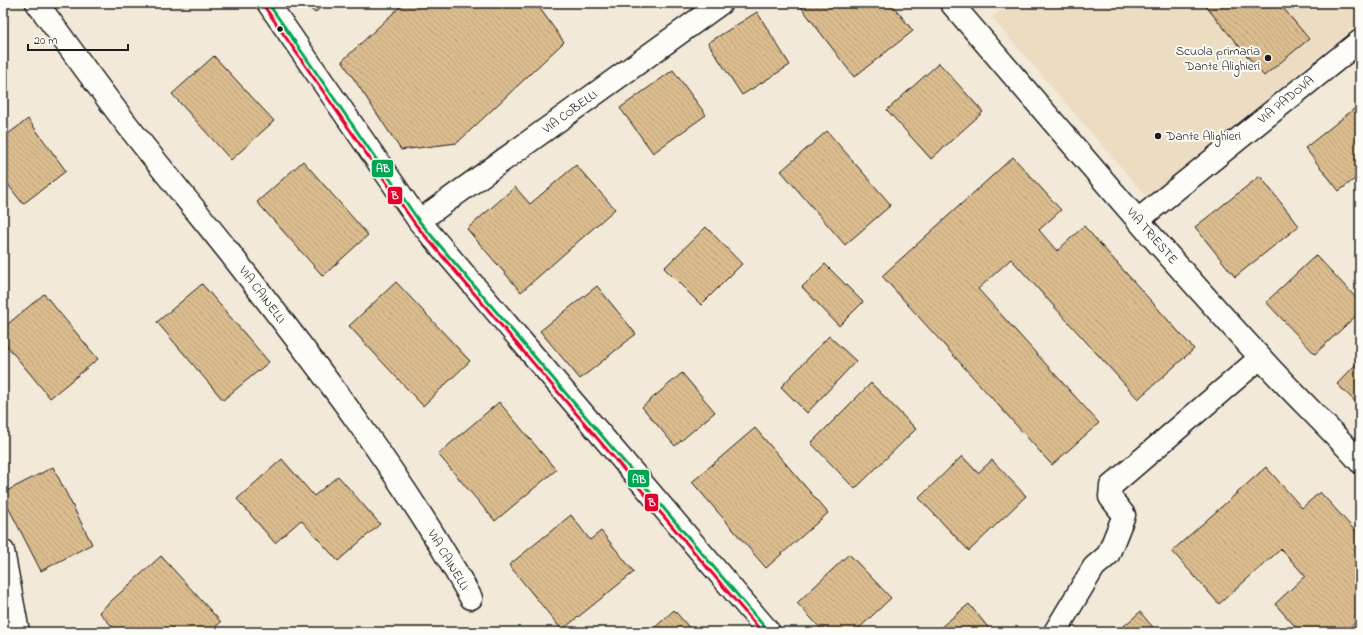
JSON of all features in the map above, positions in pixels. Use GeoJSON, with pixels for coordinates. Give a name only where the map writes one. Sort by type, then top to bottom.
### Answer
{"type":"FeatureCollection","features":[{"type":"Feature","properties":{"kind":"street","name":"VIA CAINELLI"},"geometry":{"type":"LineString","coordinates":[[37,3],[125,122],[230,253],[345,404],[412,501],[471,598]]}},
{"type":"Feature","properties":{"kind":"street"},"geometry":{"type":"LineString","coordinates":[[268,3],[419,221],[769,632]]}},
{"type":"Feature","properties":{"kind":"street","name":"VIA COBELLI"},"geometry":{"type":"LineString","coordinates":[[419,221],[721,3]]}},
{"type":"Feature","properties":{"kind":"street","name":"VIA TRIESTE"},"geometry":{"type":"LineString","coordinates":[[951,3],[1138,220],[1260,358],[1360,462]]}},
{"type":"Feature","properties":{"kind":"street","name":"VIA PADOVA"},"geometry":{"type":"LineString","coordinates":[[1138,220],[1356,51]]}},
{"type":"Feature","properties":{"kind":"street"},"geometry":{"type":"LineString","coordinates":[[1055,632],[1094,567],[1108,555],[1124,515],[1110,497],[1111,486],[1260,358]]}},
{"type":"Feature","properties":{"kind":"street"},"geometry":{"type":"LineString","coordinates":[[3,551],[18,632]]}},
{"type":"Feature","properties":{"kind":"shaded area","name":"Dante Alighieri"},"geometry":{"type":"Polygon","coordinates":[[[1010,3],[1203,3],[1265,76],[1309,39],[1279,3],[1360,3],[1360,23],[1147,197],[992,18],[1010,3]]]}},
{"type":"Feature","properties":{"kind":"building"},"geometry":{"type":"Polygon","coordinates":[[[304,3],[325,3],[315,13],[304,3]]]}},
{"type":"Feature","properties":{"kind":"building"},"geometry":{"type":"Polygon","coordinates":[[[404,3],[536,3],[564,42],[457,143],[401,150],[342,61],[404,3]]]}},
{"type":"Feature","properties":{"kind":"building"},"geometry":{"type":"Polygon","coordinates":[[[798,3],[891,3],[913,31],[854,77],[798,3]]]}},
{"type":"Feature","properties":{"kind":"building","name":"Scuola primaria Dante Alighieri"},"geometry":{"type":"Polygon","coordinates":[[[1203,3],[1279,3],[1309,39],[1264,76],[1203,3]]]}},
{"type":"Feature","properties":{"kind":"building"},"geometry":{"type":"Polygon","coordinates":[[[757,12],[790,65],[742,95],[708,43],[757,12]]]}},
{"type":"Feature","properties":{"kind":"building"},"geometry":{"type":"Polygon","coordinates":[[[214,56],[274,121],[231,160],[172,94],[214,56]]]}},
{"type":"Feature","properties":{"kind":"building"},"geometry":{"type":"Polygon","coordinates":[[[939,63],[983,112],[931,159],[887,110],[939,63]]]}},
{"type":"Feature","properties":{"kind":"building"},"geometry":{"type":"Polygon","coordinates":[[[673,70],[706,115],[653,153],[620,108],[673,70]]]}},
{"type":"Feature","properties":{"kind":"building"},"geometry":{"type":"Polygon","coordinates":[[[1359,105],[1360,175],[1339,191],[1305,148],[1359,105]]]}},
{"type":"Feature","properties":{"kind":"building"},"geometry":{"type":"Polygon","coordinates":[[[28,119],[66,171],[23,204],[3,178],[3,127],[8,134],[28,119]]]}},
{"type":"Feature","properties":{"kind":"building"},"geometry":{"type":"Polygon","coordinates":[[[827,131],[891,205],[845,245],[781,171],[827,131]]]}},
{"type":"Feature","properties":{"kind":"building"},"geometry":{"type":"Polygon","coordinates":[[[1013,157],[1061,210],[1039,230],[1057,251],[1084,226],[1194,349],[1138,399],[1011,259],[978,289],[1099,423],[1052,465],[882,276],[1013,157]]]}},
{"type":"Feature","properties":{"kind":"building"},"geometry":{"type":"Polygon","coordinates":[[[303,161],[368,235],[323,276],[257,202],[303,161]]]}},
{"type":"Feature","properties":{"kind":"building"},"geometry":{"type":"Polygon","coordinates":[[[576,165],[615,209],[521,292],[467,229],[515,187],[530,204],[576,165]]]}},
{"type":"Feature","properties":{"kind":"building"},"geometry":{"type":"Polygon","coordinates":[[[1260,176],[1299,226],[1235,277],[1195,227],[1260,176]]]}},
{"type":"Feature","properties":{"kind":"building"},"geometry":{"type":"Polygon","coordinates":[[[706,227],[742,264],[701,305],[664,268],[706,227]]]}},
{"type":"Feature","properties":{"kind":"building"},"geometry":{"type":"Polygon","coordinates":[[[1316,255],[1360,302],[1360,312],[1315,354],[1266,302],[1316,255]]]}},
{"type":"Feature","properties":{"kind":"building"},"geometry":{"type":"Polygon","coordinates":[[[825,264],[863,302],[839,326],[802,287],[825,264]]]}},
{"type":"Feature","properties":{"kind":"building"},"geometry":{"type":"Polygon","coordinates":[[[396,282],[470,361],[423,406],[349,326],[396,282]]]}},
{"type":"Feature","properties":{"kind":"building"},"geometry":{"type":"Polygon","coordinates":[[[202,284],[269,362],[223,400],[157,322],[202,284]]]}},
{"type":"Feature","properties":{"kind":"building"},"geometry":{"type":"Polygon","coordinates":[[[597,286],[636,334],[580,379],[540,331],[597,286]]]}},
{"type":"Feature","properties":{"kind":"building"},"geometry":{"type":"Polygon","coordinates":[[[44,294],[98,359],[50,398],[3,341],[3,328],[44,294]]]}},
{"type":"Feature","properties":{"kind":"building"},"geometry":{"type":"Polygon","coordinates":[[[829,336],[856,361],[807,413],[781,387],[829,336]]]}},
{"type":"Feature","properties":{"kind":"building"},"geometry":{"type":"Polygon","coordinates":[[[1360,360],[1360,406],[1337,384],[1360,360]]]}},
{"type":"Feature","properties":{"kind":"building"},"geometry":{"type":"Polygon","coordinates":[[[682,373],[715,412],[675,446],[642,407],[682,373]]]}},
{"type":"Feature","properties":{"kind":"building"},"geometry":{"type":"Polygon","coordinates":[[[871,383],[916,429],[855,489],[811,443],[871,383]]]}},
{"type":"Feature","properties":{"kind":"building"},"geometry":{"type":"Polygon","coordinates":[[[499,402],[556,470],[495,521],[438,454],[499,402]]]}},
{"type":"Feature","properties":{"kind":"building"},"geometry":{"type":"Polygon","coordinates":[[[755,428],[828,513],[766,568],[692,482],[755,428]]]}},
{"type":"Feature","properties":{"kind":"building"},"geometry":{"type":"Polygon","coordinates":[[[962,456],[978,473],[992,460],[1026,496],[969,551],[919,498],[962,456]]]}},
{"type":"Feature","properties":{"kind":"building"},"geometry":{"type":"Polygon","coordinates":[[[282,459],[314,496],[338,476],[380,524],[338,561],[301,520],[275,543],[237,499],[282,459]]]}},
{"type":"Feature","properties":{"kind":"building"},"geometry":{"type":"Polygon","coordinates":[[[53,467],[92,544],[41,571],[3,497],[3,493],[53,467]]]}},
{"type":"Feature","properties":{"kind":"building"},"geometry":{"type":"Polygon","coordinates":[[[1266,467],[1302,508],[1320,492],[1360,536],[1360,618],[1345,632],[1300,632],[1275,604],[1305,576],[1281,549],[1219,604],[1172,551],[1266,467]]]}},
{"type":"Feature","properties":{"kind":"building"},"geometry":{"type":"Polygon","coordinates":[[[571,515],[590,540],[601,531],[634,572],[562,630],[509,565],[571,515]]]}},
{"type":"Feature","properties":{"kind":"building"},"geometry":{"type":"Polygon","coordinates":[[[849,554],[891,598],[855,632],[824,632],[797,603],[849,554]]]}},
{"type":"Feature","properties":{"kind":"building"},"geometry":{"type":"Polygon","coordinates":[[[161,556],[221,622],[210,632],[117,632],[99,612],[161,556]]]}},
{"type":"Feature","properties":{"kind":"building"},"geometry":{"type":"Polygon","coordinates":[[[969,604],[992,632],[935,632],[969,604]]]}},
{"type":"Feature","properties":{"kind":"building"},"geometry":{"type":"Polygon","coordinates":[[[674,610],[693,632],[650,632],[674,610]]]}},
{"type":"Feature","properties":{"kind":"building"},"geometry":{"type":"Polygon","coordinates":[[[1140,612],[1157,632],[1117,632],[1140,612]]]}},
{"type":"Feature","properties":{"kind":"transit line","name":"AB"},"geometry":{"type":"LineString","coordinates":[[268,3],[419,221],[769,632]]}},
{"type":"Feature","properties":{"kind":"transit line","name":"B"},"geometry":{"type":"LineString","coordinates":[[264,6],[415,224],[762,632]]}},
{"type":"Feature","properties":{"kind":"place","name":"Scuola primaria Dante Alighieri"},"geometry":{"type":"Point","coordinates":[1268,58]}},
{"type":"Feature","properties":{"kind":"place","name":"Dante Alighieri"},"geometry":{"type":"Point","coordinates":[1158,136]}}]}
